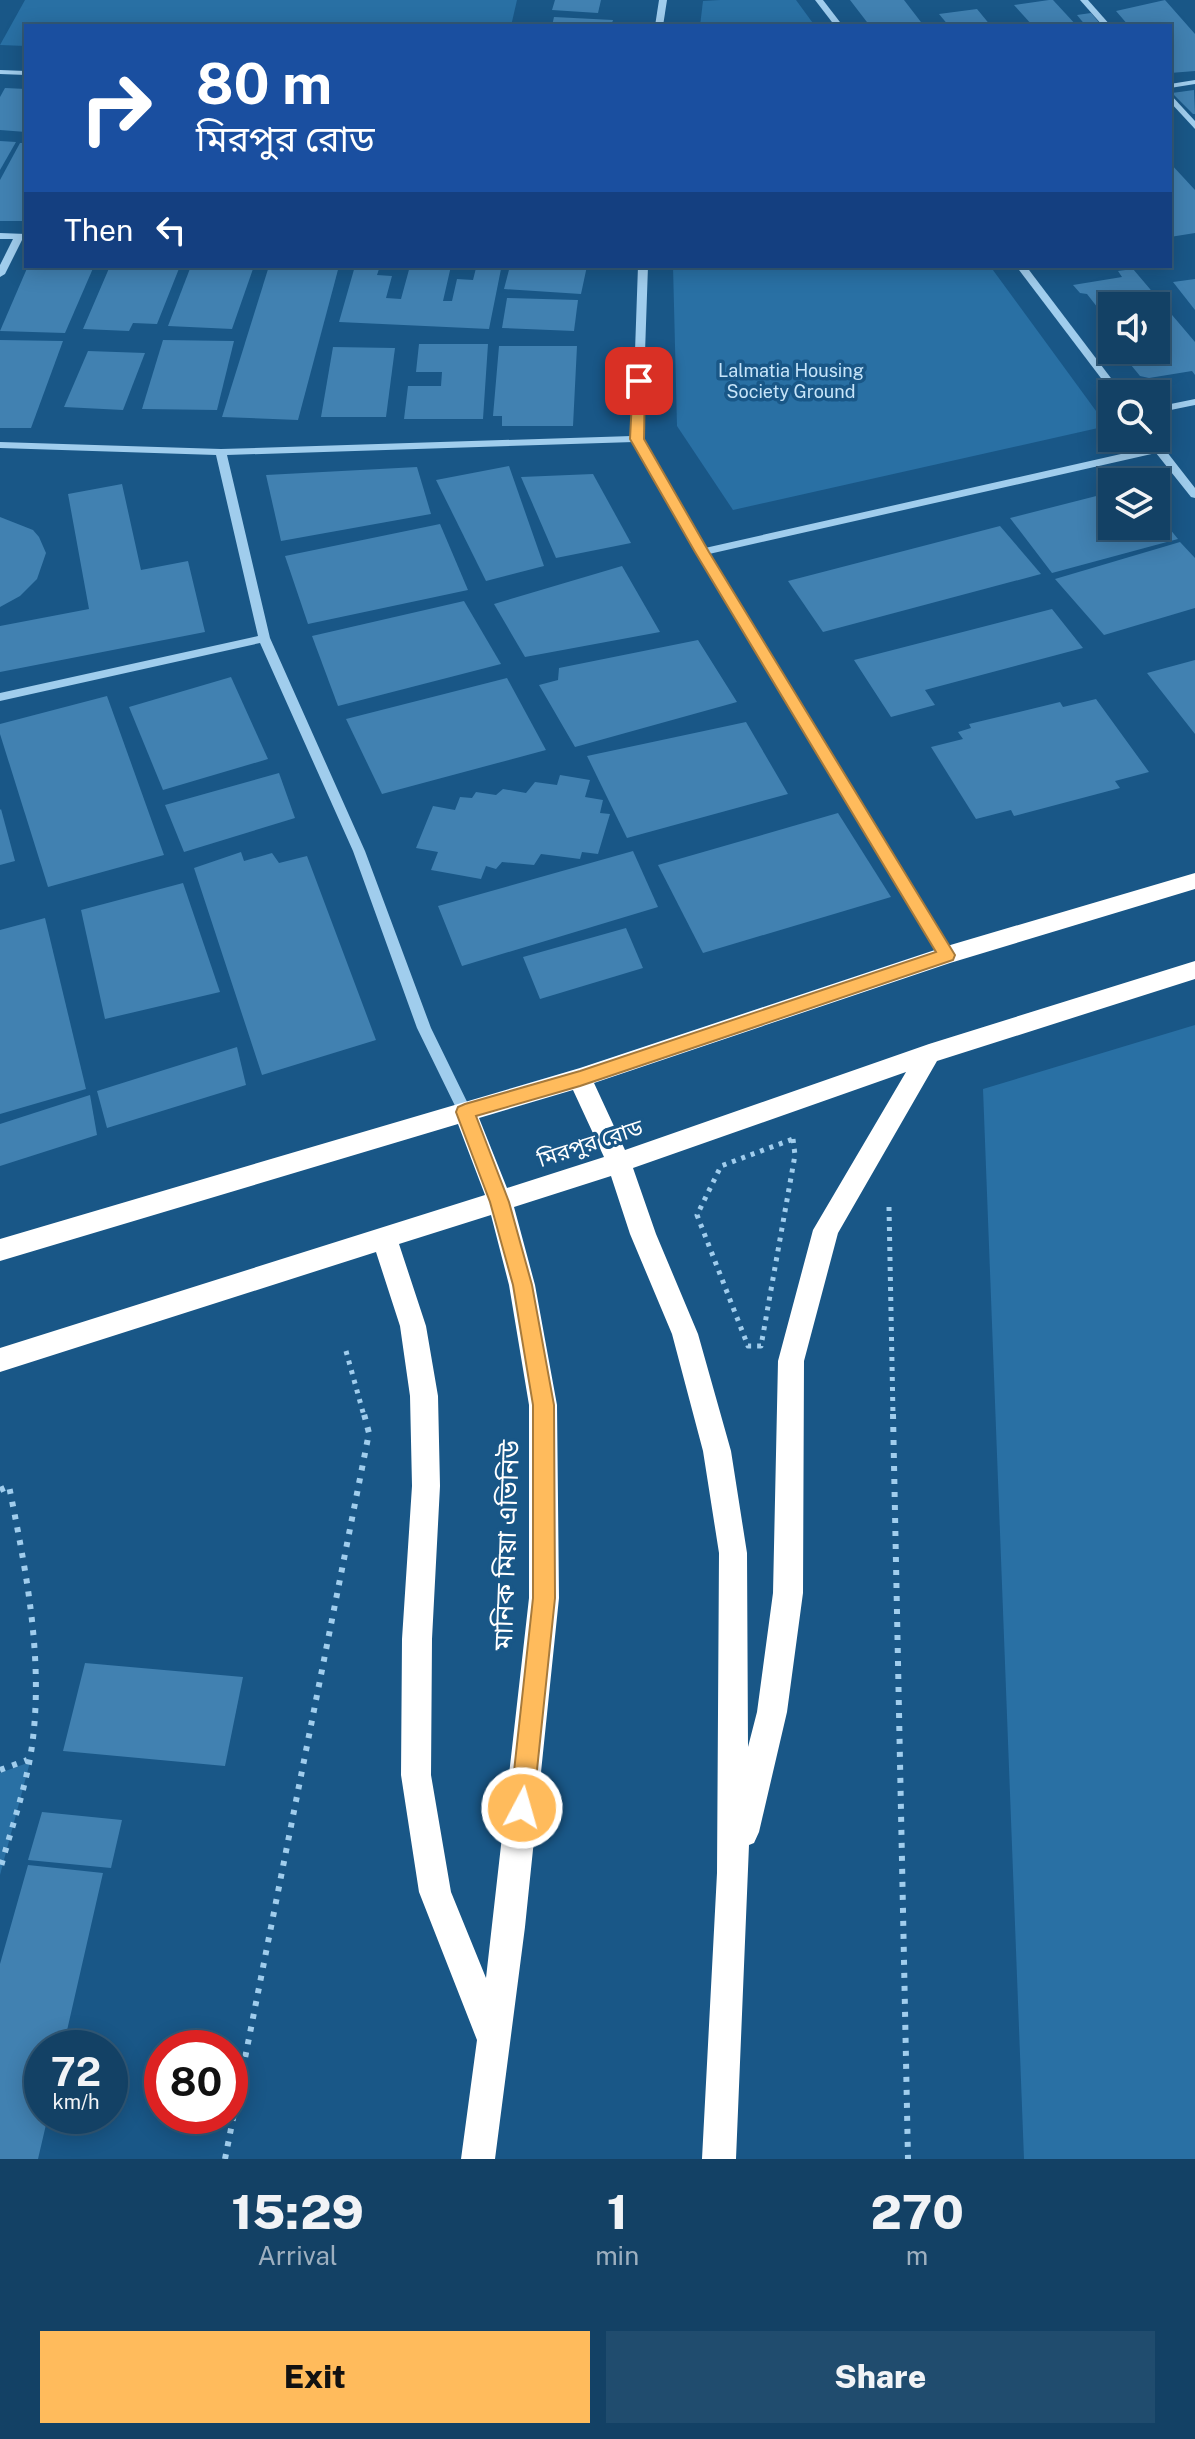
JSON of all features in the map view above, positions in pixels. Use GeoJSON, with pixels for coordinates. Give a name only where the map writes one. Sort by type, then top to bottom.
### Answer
{"type":"FeatureCollection","features":[{"type":"Feature","properties":{"kind":"highway"},"geometry":{"type":"LineString","coordinates":[[0,1250],[580,1078],[947,955],[1195,881]]}},
{"type":"Feature","properties":{"kind":"highway","name":"মিরপুর রোড"},"geometry":{"type":"LineString","coordinates":[[0,1360],[500,1202],[929,1054],[1195,970]]}},
{"type":"Feature","properties":{"kind":"highway"},"geometry":{"type":"LineString","coordinates":[[733,1873],[772,1712],[788,1593],[791,1361],[826,1230],[929,1054]]}},
{"type":"Feature","properties":{"kind":"highway"},"geometry":{"type":"LineString","coordinates":[[580,1078],[619,1163],[643,1234],[685,1334],[720,1465],[733,1553],[733,1873],[719,2159]]}},
{"type":"Feature","properties":{"kind":"highway","name":"মানিক মিয়া এভিনিউ"},"geometry":{"type":"LineString","coordinates":[[465,1112],[500,1202],[522,1285],[543,1405],[544,1598],[509,1927],[478,2159]]}},
{"type":"Feature","properties":{"kind":"highway","name":"মানিক মিয়া এভিনিউ"},"geometry":{"type":"LineString","coordinates":[[384,1238],[413,1326],[424,1396],[426,1486],[417,1639],[416,1775],[435,1892],[493,2037]]}},
{"type":"Feature","properties":{"kind":"street"},"geometry":{"type":"LineString","coordinates":[[659,24],[663,0]]}},
{"type":"Feature","properties":{"kind":"street"},"geometry":{"type":"LineString","coordinates":[[819,0],[837,24]]}},
{"type":"Feature","properties":{"kind":"street"},"geometry":{"type":"LineString","coordinates":[[1084,0],[1105,24]]}},
{"type":"Feature","properties":{"kind":"street"},"geometry":{"type":"LineString","coordinates":[[0,72],[24,73]]}},
{"type":"Feature","properties":{"kind":"street"},"geometry":{"type":"LineString","coordinates":[[1172,86],[1195,82]]}},
{"type":"Feature","properties":{"kind":"street"},"geometry":{"type":"LineString","coordinates":[[1172,99],[1195,126]]}},
{"type":"Feature","properties":{"kind":"street"},"geometry":{"type":"LineString","coordinates":[[0,236],[22,237],[0,274]]}},
{"type":"Feature","properties":{"kind":"street"},"geometry":{"type":"LineString","coordinates":[[643,268],[637,439],[702,552],[947,955]]}},
{"type":"Feature","properties":{"kind":"street"},"geometry":{"type":"LineString","coordinates":[[1023,268],[1107,380]]}},
{"type":"Feature","properties":{"kind":"street"},"geometry":{"type":"LineString","coordinates":[[1170,407],[1195,402]]}},
{"type":"Feature","properties":{"kind":"street"},"geometry":{"type":"LineString","coordinates":[[0,445],[221,452],[637,439]]}},
{"type":"Feature","properties":{"kind":"street"},"geometry":{"type":"LineString","coordinates":[[221,452],[264,638],[359,851],[424,1028],[465,1112]]}},
{"type":"Feature","properties":{"kind":"street"},"geometry":{"type":"LineString","coordinates":[[702,552],[1145,452]]}},
{"type":"Feature","properties":{"kind":"street"},"geometry":{"type":"LineString","coordinates":[[1160,452],[1195,495]]}},
{"type":"Feature","properties":{"kind":"street"},"geometry":{"type":"LineString","coordinates":[[0,697],[264,638]]}},
{"type":"Feature","properties":{"kind":"path"},"geometry":{"type":"LineString","coordinates":[[887,1126],[908,2159]]}},
{"type":"Feature","properties":{"kind":"path"},"geometry":{"type":"LineString","coordinates":[[793,1139],[795,1155],[761,1346],[748,1346],[697,1215],[721,1166],[793,1139]]}},
{"type":"Feature","properties":{"kind":"path"},"geometry":{"type":"LineString","coordinates":[[225,2159],[369,1433],[346,1351]]}},
{"type":"Feature","properties":{"kind":"path"},"geometry":{"type":"LineString","coordinates":[[0,1490],[9,1486],[29,1587],[34,1680],[32,1743],[0,1870]]}},
{"type":"Feature","properties":{"kind":"path"},"geometry":{"type":"LineString","coordinates":[[0,1770],[28,1759]]}},
{"type":"Feature","properties":{"kind":"green space"},"geometry":{"type":"Polygon","coordinates":[[[25,0],[517,0],[511,24],[24,24],[24,46],[0,45],[25,0]]]}},
{"type":"Feature","properties":{"kind":"green space"},"geometry":{"type":"Polygon","coordinates":[[[796,0],[814,24],[700,24],[703,1],[796,0]]]}},
{"type":"Feature","properties":{"kind":"green space","name":"Lalmatia Housing Society Ground"},"geometry":{"type":"Polygon","coordinates":[[[673,268],[991,268],[1098,414],[1098,428],[733,510],[677,426],[673,268]]]}},
{"type":"Feature","properties":{"kind":"green space"},"geometry":{"type":"Polygon","coordinates":[[[1195,1025],[1195,2159],[1024,2159],[983,1089],[1195,1025]]]}},
{"type":"Feature","properties":{"kind":"green space"},"geometry":{"type":"Polygon","coordinates":[[[30,1762],[0,1875],[0,1773],[30,1762]]]}},
{"type":"Feature","properties":{"kind":"building"},"geometry":{"type":"Polygon","coordinates":[[[555,0],[601,0],[598,13],[552,10],[555,0]]]}},
{"type":"Feature","properties":{"kind":"building"},"geometry":{"type":"Polygon","coordinates":[[[850,0],[904,0],[922,24],[868,24],[850,0]]]}},
{"type":"Feature","properties":{"kind":"building"},"geometry":{"type":"Polygon","coordinates":[[[1053,0],[1075,24],[1031,24],[1014,5],[1053,0]]]}},
{"type":"Feature","properties":{"kind":"building"},"geometry":{"type":"Polygon","coordinates":[[[1165,0],[1195,34],[1195,71],[1172,73],[1172,24],[1127,24],[1116,11],[1165,0]]]}},
{"type":"Feature","properties":{"kind":"building"},"geometry":{"type":"Polygon","coordinates":[[[977,9],[989,24],[947,24],[939,14],[977,9]]]}},
{"type":"Feature","properties":{"kind":"building"},"geometry":{"type":"Polygon","coordinates":[[[1091,13],[1100,24],[1084,24],[1077,15],[1091,13]]]}},
{"type":"Feature","properties":{"kind":"building"},"geometry":{"type":"Polygon","coordinates":[[[554,17],[613,20],[612,24],[552,24],[554,17]]]}},
{"type":"Feature","properties":{"kind":"building"},"geometry":{"type":"Polygon","coordinates":[[[5,88],[24,89],[24,132],[0,130],[0,97],[5,88]]]}},
{"type":"Feature","properties":{"kind":"building"},"geometry":{"type":"Polygon","coordinates":[[[1194,90],[1195,114],[1193,114],[1172,93],[1194,90]]]}},
{"type":"Feature","properties":{"kind":"building"},"geometry":{"type":"Polygon","coordinates":[[[0,141],[16,142],[0,170],[0,141]]]}},
{"type":"Feature","properties":{"kind":"building"},"geometry":{"type":"Polygon","coordinates":[[[20,143],[24,143],[24,221],[0,221],[0,180],[20,143]]]}},
{"type":"Feature","properties":{"kind":"building"},"geometry":{"type":"Polygon","coordinates":[[[1172,165],[1195,190],[1195,233],[1172,237],[1172,165]]]}},
{"type":"Feature","properties":{"kind":"building"},"geometry":{"type":"Polygon","coordinates":[[[27,268],[93,268],[65,333],[0,331],[27,268]]]}},
{"type":"Feature","properties":{"kind":"building"},"geometry":{"type":"Polygon","coordinates":[[[109,268],[179,268],[157,324],[133,323],[129,331],[83,329],[109,268]]]}},
{"type":"Feature","properties":{"kind":"building"},"geometry":{"type":"Polygon","coordinates":[[[190,268],[253,268],[232,329],[168,326],[190,268]]]}},
{"type":"Feature","properties":{"kind":"building"},"geometry":{"type":"Polygon","coordinates":[[[268,268],[338,268],[298,420],[222,417],[268,268]]]}},
{"type":"Feature","properties":{"kind":"building"},"geometry":{"type":"Polygon","coordinates":[[[354,268],[379,268],[377,275],[392,276],[386,298],[401,299],[409,268],[451,268],[443,301],[452,301],[457,279],[473,280],[476,268],[501,269],[489,329],[339,322],[354,268]]]}},
{"type":"Feature","properties":{"kind":"building"},"geometry":{"type":"Polygon","coordinates":[[[509,268],[587,268],[581,294],[504,289],[509,268]]]}},
{"type":"Feature","properties":{"kind":"building"},"geometry":{"type":"Polygon","coordinates":[[[1133,269],[1153,292],[1098,292],[1098,308],[1087,294],[1080,293],[1073,285],[1122,277],[1118,271],[1133,269]]]}},
{"type":"Feature","properties":{"kind":"building"},"geometry":{"type":"Polygon","coordinates":[[[1195,279],[1195,310],[1173,282],[1195,279]]]}},
{"type":"Feature","properties":{"kind":"building"},"geometry":{"type":"Polygon","coordinates":[[[507,298],[578,300],[574,331],[502,328],[507,298]]]}},
{"type":"Feature","properties":{"kind":"building"},"geometry":{"type":"Polygon","coordinates":[[[1170,313],[1195,342],[1195,375],[1192,371],[1149,378],[1140,376],[1131,365],[1170,364],[1170,313]]]}},
{"type":"Feature","properties":{"kind":"building"},"geometry":{"type":"Polygon","coordinates":[[[0,340],[63,341],[31,428],[0,428],[0,340]]]}},
{"type":"Feature","properties":{"kind":"building"},"geometry":{"type":"Polygon","coordinates":[[[163,340],[234,341],[217,410],[142,409],[163,340]]]}},
{"type":"Feature","properties":{"kind":"building"},"geometry":{"type":"Polygon","coordinates":[[[419,344],[488,344],[483,419],[404,419],[408,386],[441,386],[442,372],[416,372],[419,344]]]}},
{"type":"Feature","properties":{"kind":"building"},"geometry":{"type":"Polygon","coordinates":[[[499,346],[577,346],[573,426],[502,426],[502,416],[493,416],[499,346]]]}},
{"type":"Feature","properties":{"kind":"building"},"geometry":{"type":"Polygon","coordinates":[[[333,347],[395,348],[386,417],[321,417],[333,347]]]}},
{"type":"Feature","properties":{"kind":"building"},"geometry":{"type":"Polygon","coordinates":[[[88,351],[145,353],[123,410],[64,407],[88,351]]]}},
{"type":"Feature","properties":{"kind":"building"},"geometry":{"type":"Polygon","coordinates":[[[509,466],[544,566],[486,581],[436,480],[509,466]]]}},
{"type":"Feature","properties":{"kind":"building"},"geometry":{"type":"Polygon","coordinates":[[[417,467],[431,514],[281,541],[266,475],[417,467]]]}},
{"type":"Feature","properties":{"kind":"building"},"geometry":{"type":"Polygon","coordinates":[[[593,474],[631,543],[556,558],[521,477],[593,474]]]}},
{"type":"Feature","properties":{"kind":"building"},"geometry":{"type":"Polygon","coordinates":[[[122,484],[141,570],[188,561],[205,632],[0,672],[0,626],[89,609],[68,494],[122,484]]]}},
{"type":"Feature","properties":{"kind":"building"},"geometry":{"type":"Polygon","coordinates":[[[1098,496],[1098,540],[1170,540],[1170,529],[1178,539],[1052,573],[1010,518],[1098,496]]]}},
{"type":"Feature","properties":{"kind":"building"},"geometry":{"type":"Polygon","coordinates":[[[0,517],[33,530],[46,553],[37,579],[20,596],[0,607],[0,517]]]}},
{"type":"Feature","properties":{"kind":"building"},"geometry":{"type":"Polygon","coordinates":[[[440,524],[468,590],[308,624],[285,556],[440,524]]]}},
{"type":"Feature","properties":{"kind":"building"},"geometry":{"type":"Polygon","coordinates":[[[1000,526],[1041,574],[823,632],[788,581],[1000,526]]]}},
{"type":"Feature","properties":{"kind":"building"},"geometry":{"type":"Polygon","coordinates":[[[1180,542],[1195,558],[1195,608],[1104,635],[1055,579],[1180,542]]]}},
{"type":"Feature","properties":{"kind":"building"},"geometry":{"type":"Polygon","coordinates":[[[622,566],[660,632],[525,657],[494,604],[622,566]]]}},
{"type":"Feature","properties":{"kind":"building"},"geometry":{"type":"Polygon","coordinates":[[[464,601],[501,664],[338,706],[312,636],[464,601]]]}},
{"type":"Feature","properties":{"kind":"building"},"geometry":{"type":"Polygon","coordinates":[[[1052,609],[1083,648],[925,690],[935,705],[891,717],[854,660],[1052,609]]]}},
{"type":"Feature","properties":{"kind":"building"},"geometry":{"type":"Polygon","coordinates":[[[698,640],[737,702],[575,747],[539,685],[558,680],[559,668],[698,640]]]}},
{"type":"Feature","properties":{"kind":"building"},"geometry":{"type":"Polygon","coordinates":[[[1195,660],[1195,734],[1147,673],[1195,660]]]}},
{"type":"Feature","properties":{"kind":"building"},"geometry":{"type":"Polygon","coordinates":[[[231,677],[268,759],[163,790],[129,707],[231,677]]]}},
{"type":"Feature","properties":{"kind":"building"},"geometry":{"type":"Polygon","coordinates":[[[507,678],[546,750],[382,794],[346,719],[507,678]]]}},
{"type":"Feature","properties":{"kind":"building"},"geometry":{"type":"Polygon","coordinates":[[[107,696],[164,855],[48,887],[0,734],[0,724],[107,696]]]}},
{"type":"Feature","properties":{"kind":"building"},"geometry":{"type":"Polygon","coordinates":[[[1096,699],[1149,772],[1115,781],[1120,788],[1014,816],[1011,810],[976,819],[931,747],[963,739],[958,732],[971,728],[969,724],[1060,702],[1063,707],[1096,699]]]}},
{"type":"Feature","properties":{"kind":"building"},"geometry":{"type":"Polygon","coordinates":[[[746,722],[788,794],[627,838],[587,756],[746,722]]]}},
{"type":"Feature","properties":{"kind":"building"},"geometry":{"type":"Polygon","coordinates":[[[279,773],[295,818],[184,852],[165,805],[279,773]]]}},
{"type":"Feature","properties":{"kind":"building"},"geometry":{"type":"Polygon","coordinates":[[[560,775],[590,780],[585,797],[603,800],[600,813],[610,814],[598,854],[582,852],[580,859],[541,854],[534,865],[502,862],[496,869],[486,866],[481,879],[431,870],[438,852],[416,848],[433,806],[455,810],[460,797],[472,798],[476,792],[496,795],[503,789],[526,793],[535,782],[557,785],[560,775]]]}},
{"type":"Feature","properties":{"kind":"building"},"geometry":{"type":"Polygon","coordinates":[[[0,810],[15,861],[0,865],[0,810]]]}},
{"type":"Feature","properties":{"kind":"building"},"geometry":{"type":"Polygon","coordinates":[[[838,813],[891,897],[703,953],[658,865],[838,813]]]}},
{"type":"Feature","properties":{"kind":"building"},"geometry":{"type":"Polygon","coordinates":[[[633,851],[658,907],[462,966],[438,906],[633,851]]]}},
{"type":"Feature","properties":{"kind":"building"},"geometry":{"type":"Polygon","coordinates":[[[241,852],[244,861],[272,853],[279,863],[307,856],[376,1040],[262,1075],[194,868],[241,852]]]}},
{"type":"Feature","properties":{"kind":"building"},"geometry":{"type":"Polygon","coordinates":[[[183,883],[220,992],[105,1019],[81,910],[183,883]]]}},
{"type":"Feature","properties":{"kind":"building"},"geometry":{"type":"Polygon","coordinates":[[[45,918],[86,1089],[0,1114],[0,930],[45,918]]]}},
{"type":"Feature","properties":{"kind":"building"},"geometry":{"type":"Polygon","coordinates":[[[626,928],[643,968],[540,999],[523,957],[626,928]]]}},
{"type":"Feature","properties":{"kind":"building"},"geometry":{"type":"Polygon","coordinates":[[[237,1047],[246,1085],[107,1128],[97,1091],[237,1047]]]}},
{"type":"Feature","properties":{"kind":"building"},"geometry":{"type":"Polygon","coordinates":[[[90,1095],[97,1135],[0,1166],[0,1124],[90,1095]]]}},
{"type":"Feature","properties":{"kind":"building"},"geometry":{"type":"Polygon","coordinates":[[[85,1663],[243,1677],[225,1766],[63,1751],[85,1663]]]}},
{"type":"Feature","properties":{"kind":"building"},"geometry":{"type":"Polygon","coordinates":[[[42,1812],[122,1820],[111,1868],[28,1860],[42,1812]]]}},
{"type":"Feature","properties":{"kind":"building"},"geometry":{"type":"Polygon","coordinates":[[[28,1865],[103,1873],[67,2030],[24,2030],[24,2134],[44,2134],[38,2159],[0,2159],[0,1964],[28,1865]]]}},
{"type":"Feature","properties":{"kind":"route"},"geometry":{"type":"LineString","coordinates":[[522,1808],[544,1598],[543,1405],[522,1285],[500,1202],[465,1112],[580,1078],[947,955],[702,552],[637,439],[639,381]]}}]}
